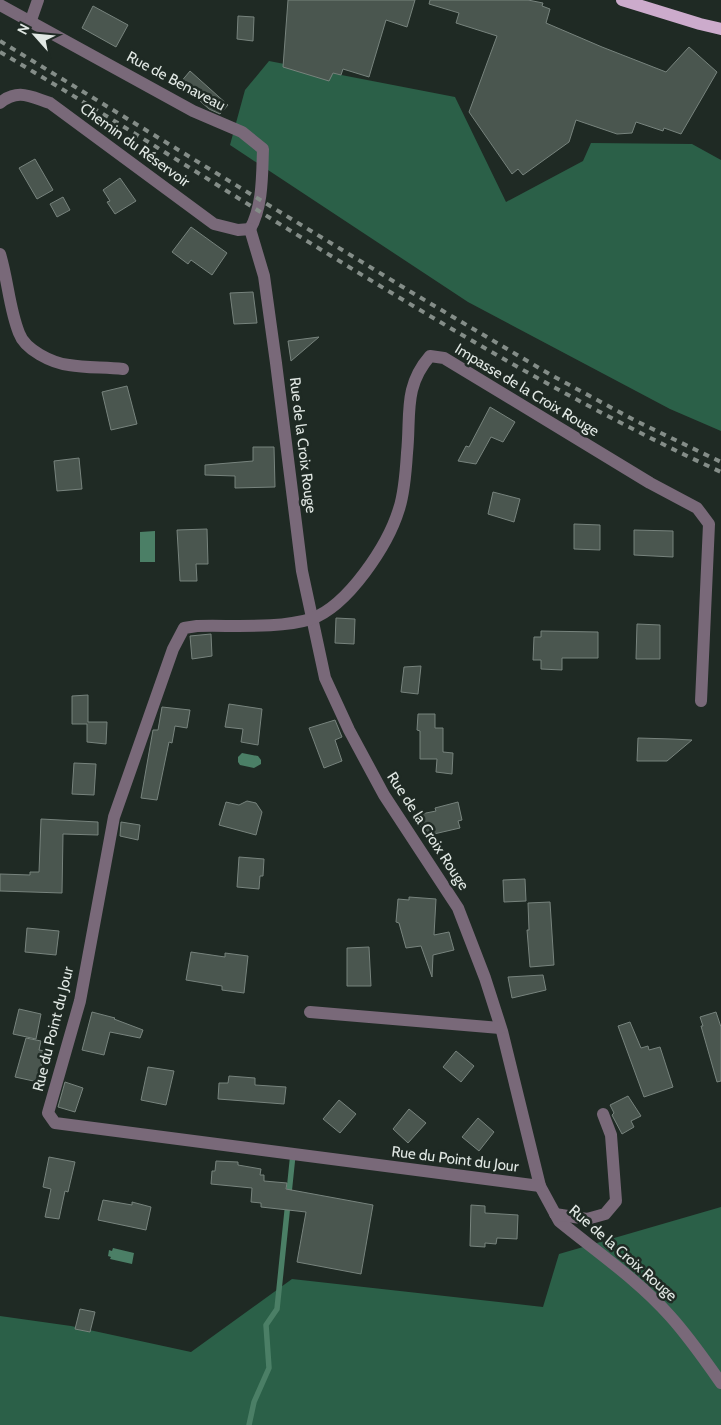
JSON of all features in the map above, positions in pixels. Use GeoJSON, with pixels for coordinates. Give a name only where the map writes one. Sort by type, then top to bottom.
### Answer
{"type":"FeatureCollection","features":[{"type":"Feature","properties":{"kind":"main road"},"geometry":{"type":"LineString","coordinates":[[622,0],[700,24],[721,28]]}},
{"type":"Feature","properties":{"kind":"street"},"geometry":{"type":"LineString","coordinates":[[31,20],[38,0]]}},
{"type":"Feature","properties":{"kind":"street","name":"Rue de Benaveau"},"geometry":{"type":"LineString","coordinates":[[0,5],[31,20],[194,111],[242,132],[263,149],[262,187],[254,223],[250,229]]}},
{"type":"Feature","properties":{"kind":"street","name":"Chemin du Réservoir"},"geometry":{"type":"LineString","coordinates":[[0,103],[22,94],[50,103],[214,224],[238,230],[250,229]]}},
{"type":"Feature","properties":{"kind":"street","name":"Rue de la Croix Rouge"},"geometry":{"type":"LineString","coordinates":[[250,229],[264,276],[302,571],[325,678],[349,730],[384,795],[458,908],[485,978],[500,1028],[540,1186],[555,1214],[560,1221],[633,1281],[670,1316],[702,1355],[721,1383]]}},
{"type":"Feature","properties":{"kind":"street"},"geometry":{"type":"LineString","coordinates":[[0,254],[19,335],[33,350],[50,361],[68,365],[122,369]]}},
{"type":"Feature","properties":{"kind":"street","name":"Impasse de la Croix Rouge"},"geometry":{"type":"LineString","coordinates":[[313,618],[344,598],[378,556],[399,509],[407,452],[411,390],[420,367],[430,356],[444,358],[650,483],[698,508],[709,524],[700,701]]}},
{"type":"Feature","properties":{"kind":"street","name":"Rue du Point du Jour"},"geometry":{"type":"LineString","coordinates":[[313,618],[288,624],[184,628],[173,649],[114,817],[80,1000],[48,1112],[55,1123],[540,1186]]}},
{"type":"Feature","properties":{"kind":"street"},"geometry":{"type":"LineString","coordinates":[[310,1012],[500,1028]]}},
{"type":"Feature","properties":{"kind":"street"},"geometry":{"type":"LineString","coordinates":[[555,1214],[587,1219],[605,1214],[616,1201],[611,1135],[603,1114]]}},
{"type":"Feature","properties":{"kind":"shaded area"},"geometry":{"type":"Polygon","coordinates":[[[269,61],[455,97],[506,202],[583,161],[591,143],[692,144],[721,160],[721,431],[670,409],[468,302],[230,145],[245,90],[269,61]]]}},
{"type":"Feature","properties":{"kind":"shaded area"},"geometry":{"type":"Polygon","coordinates":[[[155,531],[155,562],[140,562],[140,532],[155,531]]]}},
{"type":"Feature","properties":{"kind":"shaded area"},"geometry":{"type":"Polygon","coordinates":[[[242,753],[258,756],[261,764],[254,768],[240,765],[238,757],[242,753]]]}},
{"type":"Feature","properties":{"kind":"shaded area"},"geometry":{"type":"Polygon","coordinates":[[[721,1207],[721,1425],[0,1425],[0,1316],[71,1326],[191,1352],[292,1279],[543,1307],[559,1254],[721,1207]]]}},
{"type":"Feature","properties":{"kind":"shaded area"},"geometry":{"type":"Polygon","coordinates":[[[113,1248],[134,1253],[132,1264],[110,1259],[111,1257],[108,1256],[109,1250],[112,1251],[113,1248]]]}},
{"type":"Feature","properties":{"kind":"building"},"geometry":{"type":"Polygon","coordinates":[[[288,0],[415,0],[407,27],[386,20],[369,77],[343,69],[341,75],[333,73],[329,81],[283,67],[288,0]]]}},
{"type":"Feature","properties":{"kind":"building"},"geometry":{"type":"Polygon","coordinates":[[[430,0],[528,0],[543,3],[542,6],[550,9],[546,23],[602,47],[666,72],[689,47],[717,72],[681,134],[664,128],[663,131],[636,122],[632,133],[617,134],[576,120],[569,142],[523,175],[518,169],[512,174],[469,112],[497,36],[456,23],[459,13],[429,4],[430,0]]]}},
{"type":"Feature","properties":{"kind":"building"},"geometry":{"type":"Polygon","coordinates":[[[93,6],[128,25],[116,47],[82,28],[93,6]]]}},
{"type":"Feature","properties":{"kind":"building"},"geometry":{"type":"Polygon","coordinates":[[[238,16],[254,17],[253,41],[237,39],[238,16]]]}},
{"type":"Feature","properties":{"kind":"building"},"geometry":{"type":"Polygon","coordinates":[[[190,71],[228,105],[220,114],[209,109],[180,83],[190,71]]]}},
{"type":"Feature","properties":{"kind":"building"},"geometry":{"type":"Polygon","coordinates":[[[35,159],[53,190],[37,199],[19,168],[35,159]]]}},
{"type":"Feature","properties":{"kind":"building"},"geometry":{"type":"Polygon","coordinates":[[[120,178],[136,201],[115,214],[107,202],[110,201],[103,190],[120,178]]]}},
{"type":"Feature","properties":{"kind":"building"},"geometry":{"type":"Polygon","coordinates":[[[63,197],[70,210],[57,217],[50,204],[63,197]]]}},
{"type":"Feature","properties":{"kind":"building"},"geometry":{"type":"Polygon","coordinates":[[[191,227],[227,253],[212,275],[191,260],[188,264],[172,252],[191,227]]]}},
{"type":"Feature","properties":{"kind":"building"},"geometry":{"type":"Polygon","coordinates":[[[253,292],[257,323],[234,324],[230,293],[253,292]]]}},
{"type":"Feature","properties":{"kind":"building"},"geometry":{"type":"Polygon","coordinates":[[[319,337],[291,361],[288,341],[319,337]]]}},
{"type":"Feature","properties":{"kind":"building"},"geometry":{"type":"Polygon","coordinates":[[[127,386],[137,424],[111,430],[102,392],[127,386]]]}},
{"type":"Feature","properties":{"kind":"building"},"geometry":{"type":"Polygon","coordinates":[[[490,407],[515,422],[503,442],[491,437],[476,464],[458,461],[466,446],[469,447],[490,407]]]}},
{"type":"Feature","properties":{"kind":"building"},"geometry":{"type":"Polygon","coordinates":[[[253,447],[274,447],[275,487],[235,488],[235,476],[205,475],[205,465],[253,461],[253,447]]]}},
{"type":"Feature","properties":{"kind":"building"},"geometry":{"type":"Polygon","coordinates":[[[79,458],[82,489],[57,491],[54,461],[79,458]]]}},
{"type":"Feature","properties":{"kind":"building"},"geometry":{"type":"Polygon","coordinates":[[[493,492],[520,499],[514,522],[488,514],[493,492]]]}},
{"type":"Feature","properties":{"kind":"building"},"geometry":{"type":"Polygon","coordinates":[[[574,524],[600,525],[600,550],[574,549],[574,524]]]}},
{"type":"Feature","properties":{"kind":"building"},"geometry":{"type":"Polygon","coordinates":[[[207,529],[208,564],[196,564],[197,581],[180,581],[177,530],[207,529]]]}},
{"type":"Feature","properties":{"kind":"building"},"geometry":{"type":"Polygon","coordinates":[[[634,530],[673,531],[673,557],[634,555],[634,530]]]}},
{"type":"Feature","properties":{"kind":"building"},"geometry":{"type":"Polygon","coordinates":[[[336,618],[355,619],[354,644],[335,643],[336,618]]]}},
{"type":"Feature","properties":{"kind":"building"},"geometry":{"type":"Polygon","coordinates":[[[637,624],[660,625],[660,659],[636,659],[637,624]]]}},
{"type":"Feature","properties":{"kind":"building"},"geometry":{"type":"Polygon","coordinates":[[[541,631],[598,632],[598,658],[562,658],[562,670],[541,669],[541,660],[533,660],[534,637],[541,637],[541,631]]]}},
{"type":"Feature","properties":{"kind":"building"},"geometry":{"type":"Polygon","coordinates":[[[211,634],[212,656],[192,659],[190,636],[211,634]]]}},
{"type":"Feature","properties":{"kind":"building"},"geometry":{"type":"Polygon","coordinates":[[[421,666],[418,694],[401,692],[404,667],[421,666]]]}},
{"type":"Feature","properties":{"kind":"building"},"geometry":{"type":"Polygon","coordinates":[[[88,695],[88,722],[107,722],[106,744],[87,742],[87,724],[72,724],[72,696],[88,695]]]}},
{"type":"Feature","properties":{"kind":"building"},"geometry":{"type":"Polygon","coordinates":[[[229,704],[262,709],[258,745],[241,742],[243,729],[225,727],[229,704]]]}},
{"type":"Feature","properties":{"kind":"building"},"geometry":{"type":"Polygon","coordinates":[[[162,707],[190,710],[187,728],[175,726],[172,743],[169,742],[157,800],[141,798],[153,730],[158,730],[162,707]]]}},
{"type":"Feature","properties":{"kind":"building"},"geometry":{"type":"Polygon","coordinates":[[[418,714],[435,714],[435,728],[443,728],[443,752],[453,753],[452,774],[436,772],[437,759],[420,759],[420,731],[417,730],[418,714]]]}},
{"type":"Feature","properties":{"kind":"building"},"geometry":{"type":"Polygon","coordinates":[[[335,720],[342,737],[335,740],[342,761],[324,768],[309,728],[335,720]]]}},
{"type":"Feature","properties":{"kind":"building"},"geometry":{"type":"Polygon","coordinates":[[[638,738],[692,740],[667,761],[637,761],[638,738]]]}},
{"type":"Feature","properties":{"kind":"building"},"geometry":{"type":"Polygon","coordinates":[[[74,763],[96,764],[94,795],[72,794],[74,763]]]}},
{"type":"Feature","properties":{"kind":"building"},"geometry":{"type":"Polygon","coordinates":[[[247,801],[256,803],[262,812],[256,835],[219,825],[226,802],[239,805],[247,801]]]}},
{"type":"Feature","properties":{"kind":"building"},"geometry":{"type":"Polygon","coordinates":[[[458,802],[462,820],[458,821],[460,828],[425,836],[416,815],[436,811],[435,808],[458,802]]]}},
{"type":"Feature","properties":{"kind":"building"},"geometry":{"type":"Polygon","coordinates":[[[41,819],[98,822],[98,835],[63,834],[62,893],[0,891],[0,874],[30,875],[30,872],[39,872],[41,819]]]}},
{"type":"Feature","properties":{"kind":"building"},"geometry":{"type":"Polygon","coordinates":[[[121,822],[140,825],[138,840],[120,836],[121,822]]]}},
{"type":"Feature","properties":{"kind":"building"},"geometry":{"type":"Polygon","coordinates":[[[239,857],[264,859],[263,876],[260,876],[259,889],[237,887],[239,857]]]}},
{"type":"Feature","properties":{"kind":"building"},"geometry":{"type":"Polygon","coordinates":[[[525,879],[526,901],[504,902],[503,880],[525,879]]]}},
{"type":"Feature","properties":{"kind":"building"},"geometry":{"type":"Polygon","coordinates":[[[409,897],[436,899],[434,935],[449,932],[454,950],[433,955],[432,977],[421,946],[406,948],[399,923],[396,922],[398,899],[409,900],[409,897]]]}},
{"type":"Feature","properties":{"kind":"building"},"geometry":{"type":"Polygon","coordinates":[[[550,902],[554,965],[530,967],[527,930],[529,930],[528,903],[550,902]]]}},
{"type":"Feature","properties":{"kind":"building"},"geometry":{"type":"Polygon","coordinates":[[[27,928],[59,931],[56,955],[25,952],[27,928]]]}},
{"type":"Feature","properties":{"kind":"building"},"geometry":{"type":"Polygon","coordinates":[[[369,947],[371,986],[347,986],[347,948],[369,947]]]}},
{"type":"Feature","properties":{"kind":"building"},"geometry":{"type":"Polygon","coordinates":[[[191,952],[225,957],[225,953],[248,956],[244,993],[222,990],[222,986],[186,980],[191,952]]]}},
{"type":"Feature","properties":{"kind":"building"},"geometry":{"type":"Polygon","coordinates":[[[543,975],[546,990],[512,998],[508,977],[543,975]]]}},
{"type":"Feature","properties":{"kind":"building"},"geometry":{"type":"Polygon","coordinates":[[[19,1009],[41,1014],[36,1039],[13,1034],[19,1009]]]}},
{"type":"Feature","properties":{"kind":"building"},"geometry":{"type":"Polygon","coordinates":[[[92,1012],[115,1018],[143,1030],[140,1038],[110,1032],[104,1055],[82,1050],[92,1012]]]}},
{"type":"Feature","properties":{"kind":"building"},"geometry":{"type":"Polygon","coordinates":[[[716,1012],[721,1027],[721,1081],[717,1082],[700,1017],[716,1012]]]}},
{"type":"Feature","properties":{"kind":"building"},"geometry":{"type":"Polygon","coordinates":[[[630,1022],[641,1048],[648,1046],[649,1050],[660,1047],[673,1087],[644,1097],[618,1026],[630,1022]]]}},
{"type":"Feature","properties":{"kind":"building"},"geometry":{"type":"Polygon","coordinates":[[[26,1038],[41,1041],[39,1050],[45,1051],[38,1082],[15,1077],[26,1038]]]}},
{"type":"Feature","properties":{"kind":"building"},"geometry":{"type":"Polygon","coordinates":[[[456,1051],[474,1066],[461,1082],[443,1067],[456,1051]]]}},
{"type":"Feature","properties":{"kind":"building"},"geometry":{"type":"Polygon","coordinates":[[[148,1067],[174,1071],[166,1105],[141,1100],[148,1067]]]}},
{"type":"Feature","properties":{"kind":"building"},"geometry":{"type":"Polygon","coordinates":[[[229,1076],[255,1078],[255,1085],[286,1087],[284,1104],[218,1099],[219,1083],[228,1083],[229,1076]]]}},
{"type":"Feature","properties":{"kind":"building"},"geometry":{"type":"Polygon","coordinates":[[[65,1082],[83,1088],[75,1112],[58,1107],[65,1082]]]}},
{"type":"Feature","properties":{"kind":"building"},"geometry":{"type":"Polygon","coordinates":[[[628,1096],[641,1116],[631,1121],[634,1127],[622,1134],[612,1115],[614,1113],[610,1105],[628,1096]]]}},
{"type":"Feature","properties":{"kind":"building"},"geometry":{"type":"Polygon","coordinates":[[[339,1100],[356,1114],[340,1133],[323,1119],[339,1100]]]}},
{"type":"Feature","properties":{"kind":"building"},"geometry":{"type":"Polygon","coordinates":[[[409,1109],[426,1123],[408,1143],[393,1129],[409,1109]]]}},
{"type":"Feature","properties":{"kind":"building"},"geometry":{"type":"Polygon","coordinates":[[[478,1118],[494,1132],[479,1151],[462,1137],[478,1118]]]}},
{"type":"Feature","properties":{"kind":"building"},"geometry":{"type":"Polygon","coordinates":[[[49,1157],[75,1162],[68,1192],[65,1191],[59,1219],[45,1217],[51,1189],[43,1187],[49,1157]]]}},
{"type":"Feature","properties":{"kind":"building"},"geometry":{"type":"Polygon","coordinates":[[[216,1161],[238,1162],[238,1165],[261,1169],[260,1175],[264,1175],[264,1181],[287,1183],[286,1189],[373,1205],[361,1274],[297,1262],[306,1212],[261,1207],[261,1203],[251,1202],[252,1188],[211,1184],[212,1171],[215,1171],[216,1161]]]}},
{"type":"Feature","properties":{"kind":"building"},"geometry":{"type":"Polygon","coordinates":[[[103,1200],[132,1205],[132,1202],[151,1207],[146,1230],[98,1220],[103,1200]]]}},
{"type":"Feature","properties":{"kind":"building"},"geometry":{"type":"Polygon","coordinates":[[[471,1205],[485,1206],[485,1213],[518,1215],[517,1239],[497,1238],[496,1244],[485,1243],[485,1247],[470,1246],[471,1205]]]}},
{"type":"Feature","properties":{"kind":"building"},"geometry":{"type":"Polygon","coordinates":[[[80,1309],[95,1312],[90,1332],[75,1329],[80,1309]]]}},
{"type":"Feature","properties":{"kind":"waterway"},"geometry":{"type":"LineString","coordinates":[[249,1425],[254,1402],[269,1368],[266,1325],[277,1309],[293,1154]]}},
{"type":"Feature","properties":{"kind":"railway"},"geometry":{"type":"LineString","coordinates":[[0,41],[411,292],[551,375],[636,421],[721,462]]}},
{"type":"Feature","properties":{"kind":"railway"},"geometry":{"type":"LineString","coordinates":[[0,52],[445,325],[535,377],[627,426],[721,472]]}}]}
